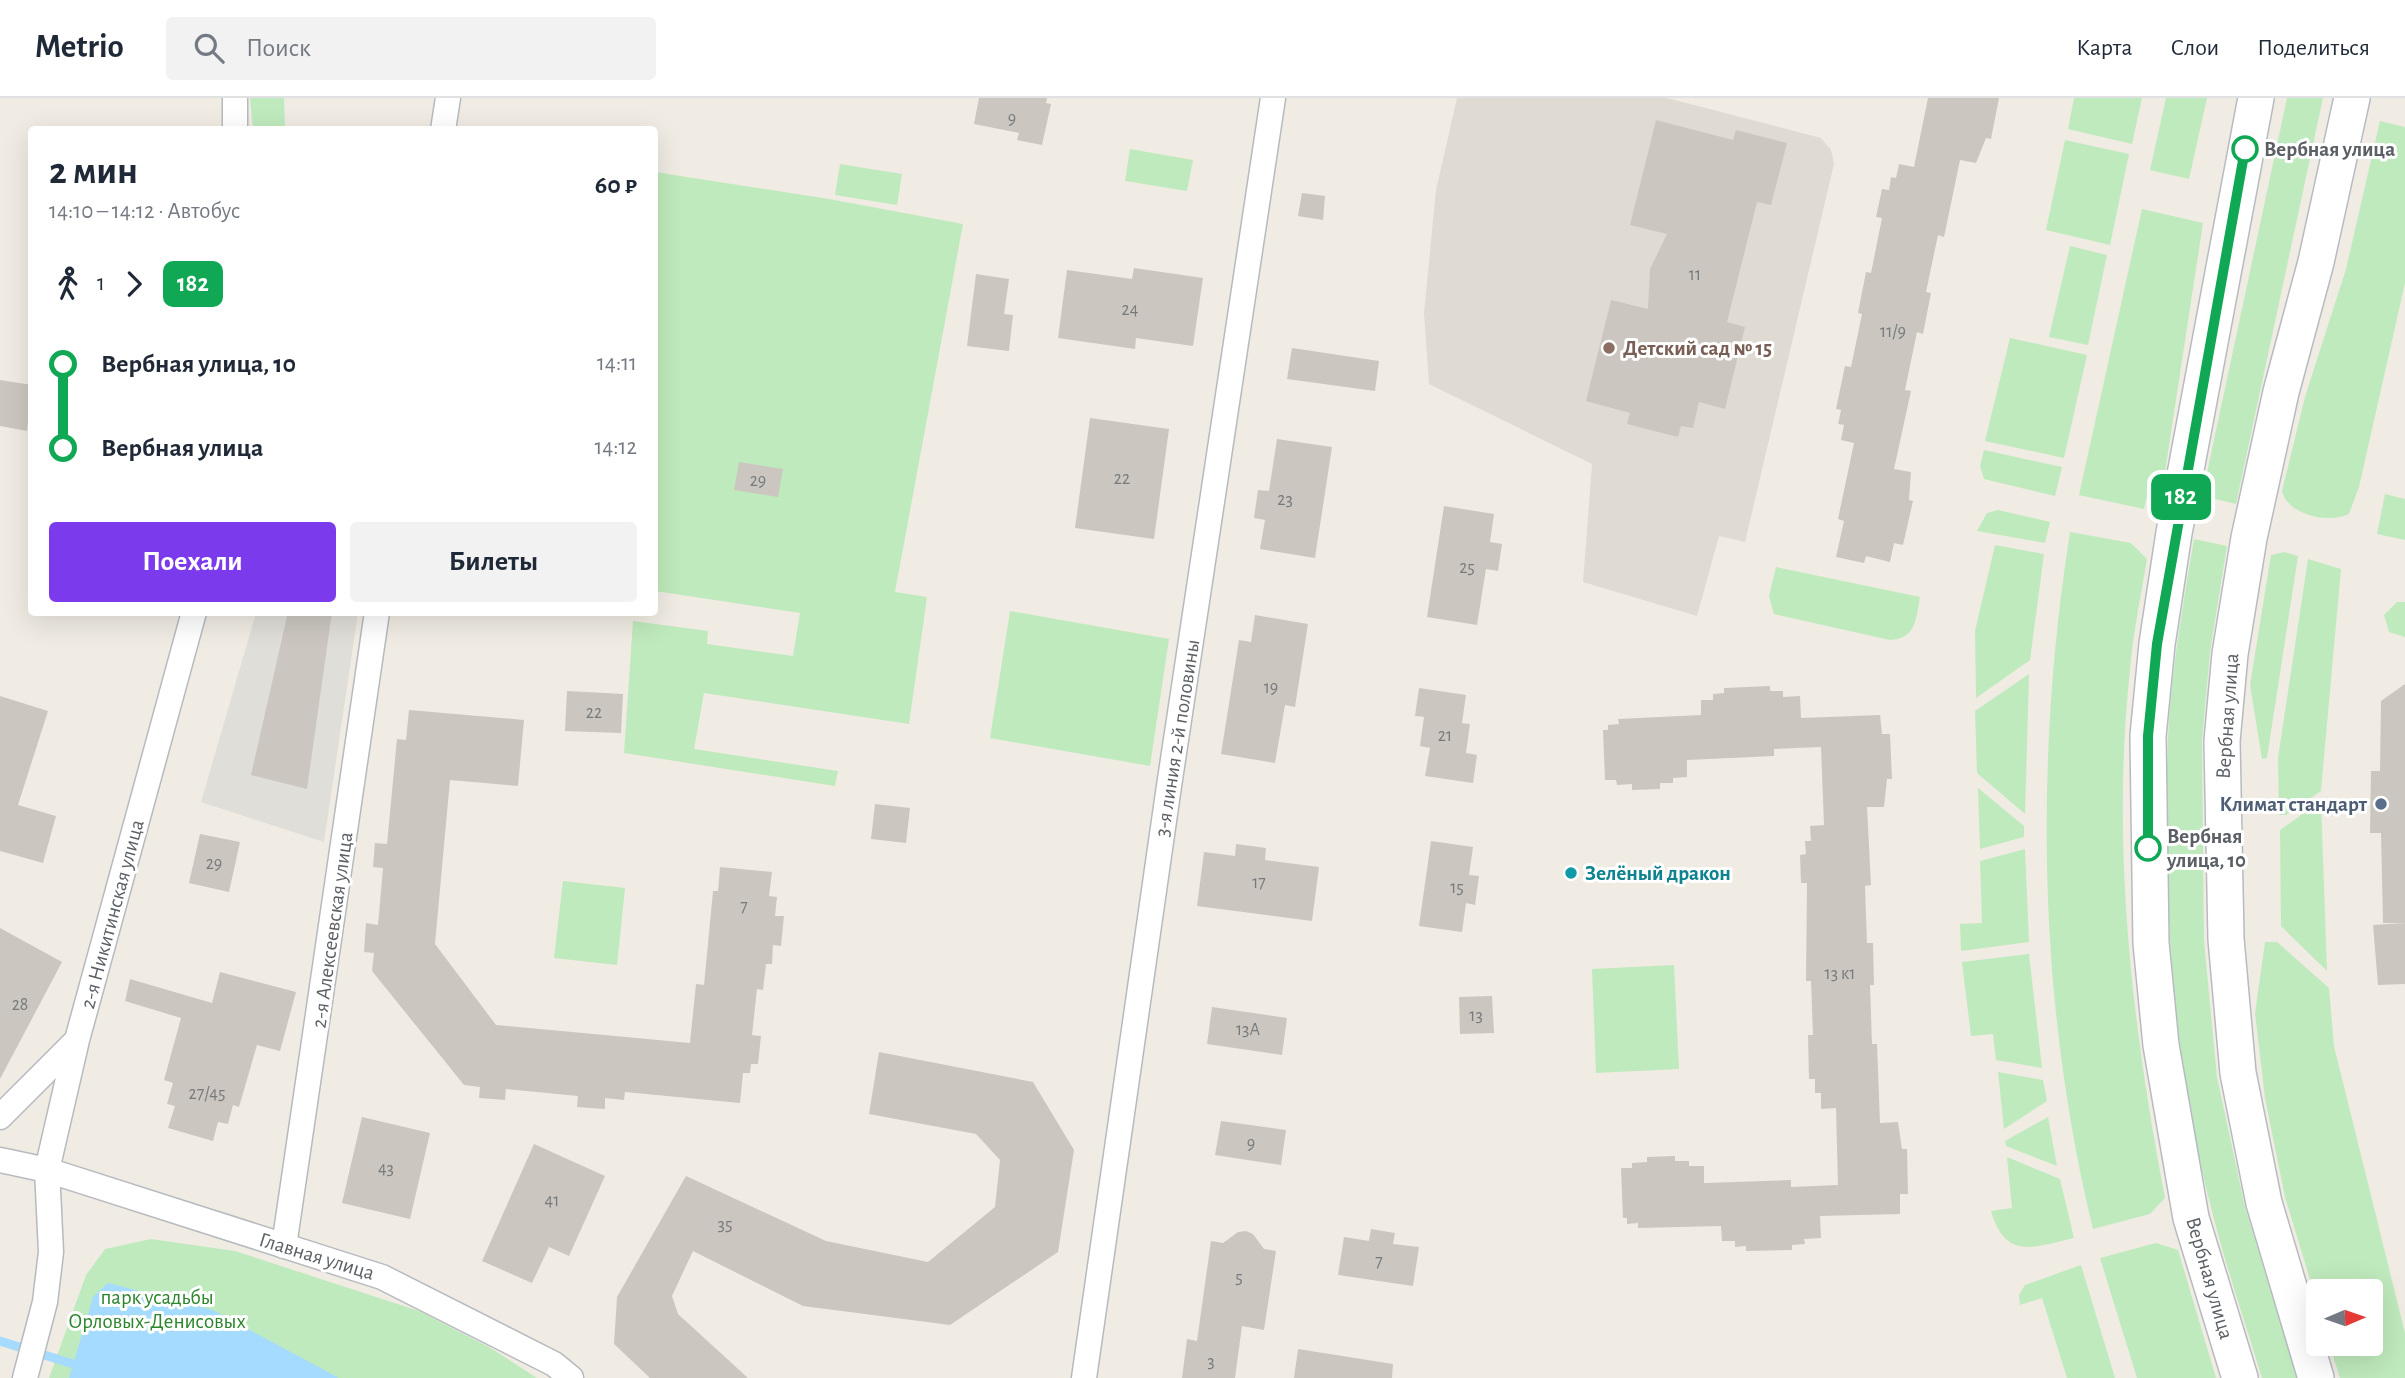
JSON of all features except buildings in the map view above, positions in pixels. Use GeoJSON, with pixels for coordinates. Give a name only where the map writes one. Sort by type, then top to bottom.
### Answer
{"type":"FeatureCollection","features":[{"type":"Feature","properties":{"kind":"main road","name":"Вербная улица"},"geometry":{"type":"LineString","coordinates":[[2240,1378],[2191,1218],[2161,1045],[2151,943],[2148,748],[2157,644],[2174,533],[2256,98]]}},
{"type":"Feature","properties":{"kind":"main road","name":"Вербная улица"},"geometry":{"type":"LineString","coordinates":[[2316,1378],[2264,1203],[2238,1073],[2227,939],[2222,741],[2230,654],[2249,538],[2281,392],[2316,262],[2352,98]]}},
{"type":"Feature","properties":{"kind":"street"},"geometry":{"type":"LineString","coordinates":[[235,98],[235,126]]}},
{"type":"Feature","properties":{"kind":"street"},"geometry":{"type":"LineString","coordinates":[[444,126],[448,98]]}},
{"type":"Feature","properties":{"kind":"street","name":"3-я линия 2-й половины"},"geometry":{"type":"LineString","coordinates":[[1089,1377],[1169,786],[1273,98]]}},
{"type":"Feature","properties":{"kind":"street","name":"2-я Никитинская улица"},"geometry":{"type":"LineString","coordinates":[[25,1378],[46,1302],[51,1252],[47,1170],[77,1040],[193,616]]}},
{"type":"Feature","properties":{"kind":"street","name":"2-я Алексеевская улица"},"geometry":{"type":"LineString","coordinates":[[284,1246],[376,616]]}},
{"type":"Feature","properties":{"kind":"street"},"geometry":{"type":"LineString","coordinates":[[0,1117],[77,1040]]}},
{"type":"Feature","properties":{"kind":"street"},"geometry":{"type":"LineString","coordinates":[[0,1160],[47,1170]]}},
{"type":"Feature","properties":{"kind":"street","name":"Главная улица"},"geometry":{"type":"LineString","coordinates":[[47,1170],[382,1277],[554,1364],[571,1378]]}},
{"type":"Feature","properties":{"kind":"shaded area","name":"Детский сад № 15"},"geometry":{"type":"Polygon","coordinates":[[[1457,98],[1667,98],[1821,138],[1831,150],[1834,164],[1745,542],[1719,536],[1697,616],[1583,582],[1592,464],[1429,384],[1424,313],[1436,190],[1457,98]]]}},
{"type":"Feature","properties":{"kind":"shaded area"},"geometry":{"type":"Polygon","coordinates":[[[255,616],[358,616],[324,842],[201,802],[255,616]]]}},
{"type":"Feature","properties":{"kind":"green space"},"geometry":{"type":"Polygon","coordinates":[[[250,98],[284,98],[285,126],[253,126],[250,98]]]}},
{"type":"Feature","properties":{"kind":"green space"},"geometry":{"type":"Polygon","coordinates":[[[2074,98],[2142,98],[2132,144],[2068,129],[2074,98]]]}},
{"type":"Feature","properties":{"kind":"green space"},"geometry":{"type":"Polygon","coordinates":[[[2166,98],[2207,98],[2189,179],[2150,170],[2166,98]]]}},
{"type":"Feature","properties":{"kind":"green space"},"geometry":{"type":"Polygon","coordinates":[[[2287,98],[2323,98],[2236,504],[2202,496],[2287,98]]]}},
{"type":"Feature","properties":{"kind":"green space"},"geometry":{"type":"Polygon","coordinates":[[[2380,121],[2405,127],[2405,283],[2359,487],[2349,514],[2331,518],[2320,517],[2292,506],[2282,491],[2305,397],[2346,269],[2380,121]]]}},
{"type":"Feature","properties":{"kind":"green space"},"geometry":{"type":"Polygon","coordinates":[[[2065,140],[2129,154],[2110,245],[2046,230],[2065,140]]]}},
{"type":"Feature","properties":{"kind":"green space"},"geometry":{"type":"Polygon","coordinates":[[[1130,149],[1193,160],[1187,191],[1125,181],[1130,149]]]}},
{"type":"Feature","properties":{"kind":"green space"},"geometry":{"type":"Polygon","coordinates":[[[840,164],[902,174],[897,205],[835,195],[840,164]]]}},
{"type":"Feature","properties":{"kind":"green space"},"geometry":{"type":"Polygon","coordinates":[[[658,172],[829,199],[963,224],[895,592],[927,597],[909,724],[704,693],[694,749],[838,771],[835,786],[624,753],[633,621],[708,631],[707,644],[793,656],[800,613],[658,591],[658,172]]]}},
{"type":"Feature","properties":{"kind":"green space"},"geometry":{"type":"Polygon","coordinates":[[[2142,209],[2203,223],[2163,485],[2150,482],[2144,509],[2079,495],[2142,209]]]}},
{"type":"Feature","properties":{"kind":"green space"},"geometry":{"type":"Polygon","coordinates":[[[2070,246],[2107,255],[2088,345],[2049,337],[2070,246]]]}},
{"type":"Feature","properties":{"kind":"green space"},"geometry":{"type":"Polygon","coordinates":[[[2010,338],[2087,355],[2064,458],[1985,441],[2010,338]]]}},
{"type":"Feature","properties":{"kind":"green space"},"geometry":{"type":"Polygon","coordinates":[[[1984,450],[2062,467],[2055,496],[1984,479],[1980,466],[1984,450]]]}},
{"type":"Feature","properties":{"kind":"green space"},"geometry":{"type":"Polygon","coordinates":[[[2385,494],[2405,499],[2405,540],[2377,534],[2385,494]]]}},
{"type":"Feature","properties":{"kind":"green space"},"geometry":{"type":"Polygon","coordinates":[[[1998,510],[2050,522],[2045,543],[1977,531],[1987,513],[1998,510]]]}},
{"type":"Feature","properties":{"kind":"green space"},"geometry":{"type":"Polygon","coordinates":[[[2070,532],[2131,543],[2147,559],[2133,642],[2125,736],[2124,869],[2134,1001],[2165,1198],[2150,1214],[2093,1229],[2075,1144],[2061,1057],[2047,882],[2051,706],[2058,618],[2070,532]]]}},
{"type":"Feature","properties":{"kind":"green space"},"geometry":{"type":"Polygon","coordinates":[[[2194,539],[2227,546],[2210,652],[2202,741],[2204,940],[2217,1077],[2245,1207],[2297,1378],[2262,1378],[2212,1211],[2187,1095],[2179,1036],[2169,916],[2168,738],[2175,663],[2194,539]]]}},
{"type":"Feature","properties":{"kind":"green space"},"geometry":{"type":"Polygon","coordinates":[[[1995,545],[2044,554],[2030,660],[1976,698],[1975,631],[1995,545]]]}},
{"type":"Feature","properties":{"kind":"green space"},"geometry":{"type":"Polygon","coordinates":[[[2284,552],[2298,556],[2267,758],[2262,759],[2250,685],[2271,555],[2284,552]]]}},
{"type":"Feature","properties":{"kind":"green space"},"geometry":{"type":"Polygon","coordinates":[[[2308,559],[2341,569],[2321,791],[2286,815],[2279,815],[2278,758],[2308,559]]]}},
{"type":"Feature","properties":{"kind":"green space"},"geometry":{"type":"Polygon","coordinates":[[[1776,567],[1920,597],[1913,626],[1905,636],[1890,640],[1774,614],[1769,596],[1776,567]]]}},
{"type":"Feature","properties":{"kind":"green space"},"geometry":{"type":"Polygon","coordinates":[[[2397,602],[2405,602],[2405,637],[2389,632],[2384,615],[2397,602]]]}},
{"type":"Feature","properties":{"kind":"green space"},"geometry":{"type":"Polygon","coordinates":[[[1010,611],[1169,639],[1150,766],[990,738],[1010,611]]]}},
{"type":"Feature","properties":{"kind":"green space"},"geometry":{"type":"Polygon","coordinates":[[[2029,674],[2025,814],[1977,773],[1975,711],[2029,674]]]}},
{"type":"Feature","properties":{"kind":"green space"},"geometry":{"type":"Polygon","coordinates":[[[1978,788],[2024,826],[2024,837],[1980,849],[1978,788]]]}},
{"type":"Feature","properties":{"kind":"green space"},"geometry":{"type":"Polygon","coordinates":[[[2321,801],[2327,971],[2281,926],[2280,830],[2321,801]]]}},
{"type":"Feature","properties":{"kind":"green space"},"geometry":{"type":"Polygon","coordinates":[[[2025,849],[2029,942],[1961,951],[1960,924],[1982,923],[1980,861],[2025,849]]]}},
{"type":"Feature","properties":{"kind":"green space"},"geometry":{"type":"Polygon","coordinates":[[[563,881],[625,888],[617,965],[554,958],[563,881]]]}},
{"type":"Feature","properties":{"kind":"green space"},"geometry":{"type":"Polygon","coordinates":[[[2265,942],[2277,942],[2329,988],[2334,1046],[2405,1333],[2405,1378],[2340,1378],[2333,1356],[2384,1356],[2384,1279],[2310,1279],[2285,1197],[2265,1098],[2255,1013],[2265,942]]]}},
{"type":"Feature","properties":{"kind":"green space"},"geometry":{"type":"Polygon","coordinates":[[[2029,954],[2042,1068],[1996,1060],[1993,1034],[1971,1036],[1962,962],[2029,954]]]}},
{"type":"Feature","properties":{"kind":"green space"},"geometry":{"type":"Polygon","coordinates":[[[1674,965],[1679,1069],[1596,1073],[1592,969],[1674,965]]]}},
{"type":"Feature","properties":{"kind":"green space"},"geometry":{"type":"Polygon","coordinates":[[[1998,1072],[2043,1080],[2047,1101],[2004,1129],[1998,1072]]]}},
{"type":"Feature","properties":{"kind":"green space"},"geometry":{"type":"Polygon","coordinates":[[[2048,1117],[2057,1166],[2006,1146],[2005,1141],[2048,1117]]]}},
{"type":"Feature","properties":{"kind":"green space"},"geometry":{"type":"Polygon","coordinates":[[[2007,1157],[2060,1179],[2074,1238],[2023,1247],[2005,1238],[1991,1211],[2012,1208],[2007,1157]]]}},
{"type":"Feature","properties":{"kind":"green space","name":"парк усадьбы Орловых-Денисовых"},"geometry":{"type":"Polygon","coordinates":[[[151,1239],[235,1251],[419,1311],[489,1347],[537,1378],[49,1378],[86,1275],[105,1249],[151,1239]]]}},
{"type":"Feature","properties":{"kind":"green space"},"geometry":{"type":"Polygon","coordinates":[[[2156,1243],[2178,1250],[2216,1378],[2137,1378],[2100,1258],[2156,1243]]]}},
{"type":"Feature","properties":{"kind":"green space"},"geometry":{"type":"Polygon","coordinates":[[[2081,1265],[2115,1378],[2067,1378],[2042,1298],[2020,1305],[2019,1295],[2025,1285],[2081,1265]]]}},
{"type":"Feature","properties":{"kind":"water"},"geometry":{"type":"Polygon","coordinates":[[[108,1283],[213,1310],[339,1378],[69,1378],[93,1297],[108,1283]]]}},
{"type":"Feature","properties":{"kind":"waterway"},"geometry":{"type":"LineString","coordinates":[[0,1341],[73,1364]]}},
{"type":"Feature","properties":{"kind":"bus line","name":"182"},"geometry":{"type":"LineString","coordinates":[[2148,848],[2148,736],[2157,644],[2174,533],[2245,149]]}},
{"type":"Feature","properties":{"kind":"place","name":"Вербная улица"},"geometry":{"type":"Point","coordinates":[2245,149]}},
{"type":"Feature","properties":{"kind":"place","name":"Детский сад № 15"},"geometry":{"type":"Point","coordinates":[1609,348]}},
{"type":"Feature","properties":{"kind":"place","name":"Климат стандарт"},"geometry":{"type":"Point","coordinates":[2381,804]}},
{"type":"Feature","properties":{"kind":"place","name":"Вербная улица, 10"},"geometry":{"type":"Point","coordinates":[2148,848]}},
{"type":"Feature","properties":{"kind":"place","name":"Зелёный дракон"},"geometry":{"type":"Point","coordinates":[1571,873]}}]}
